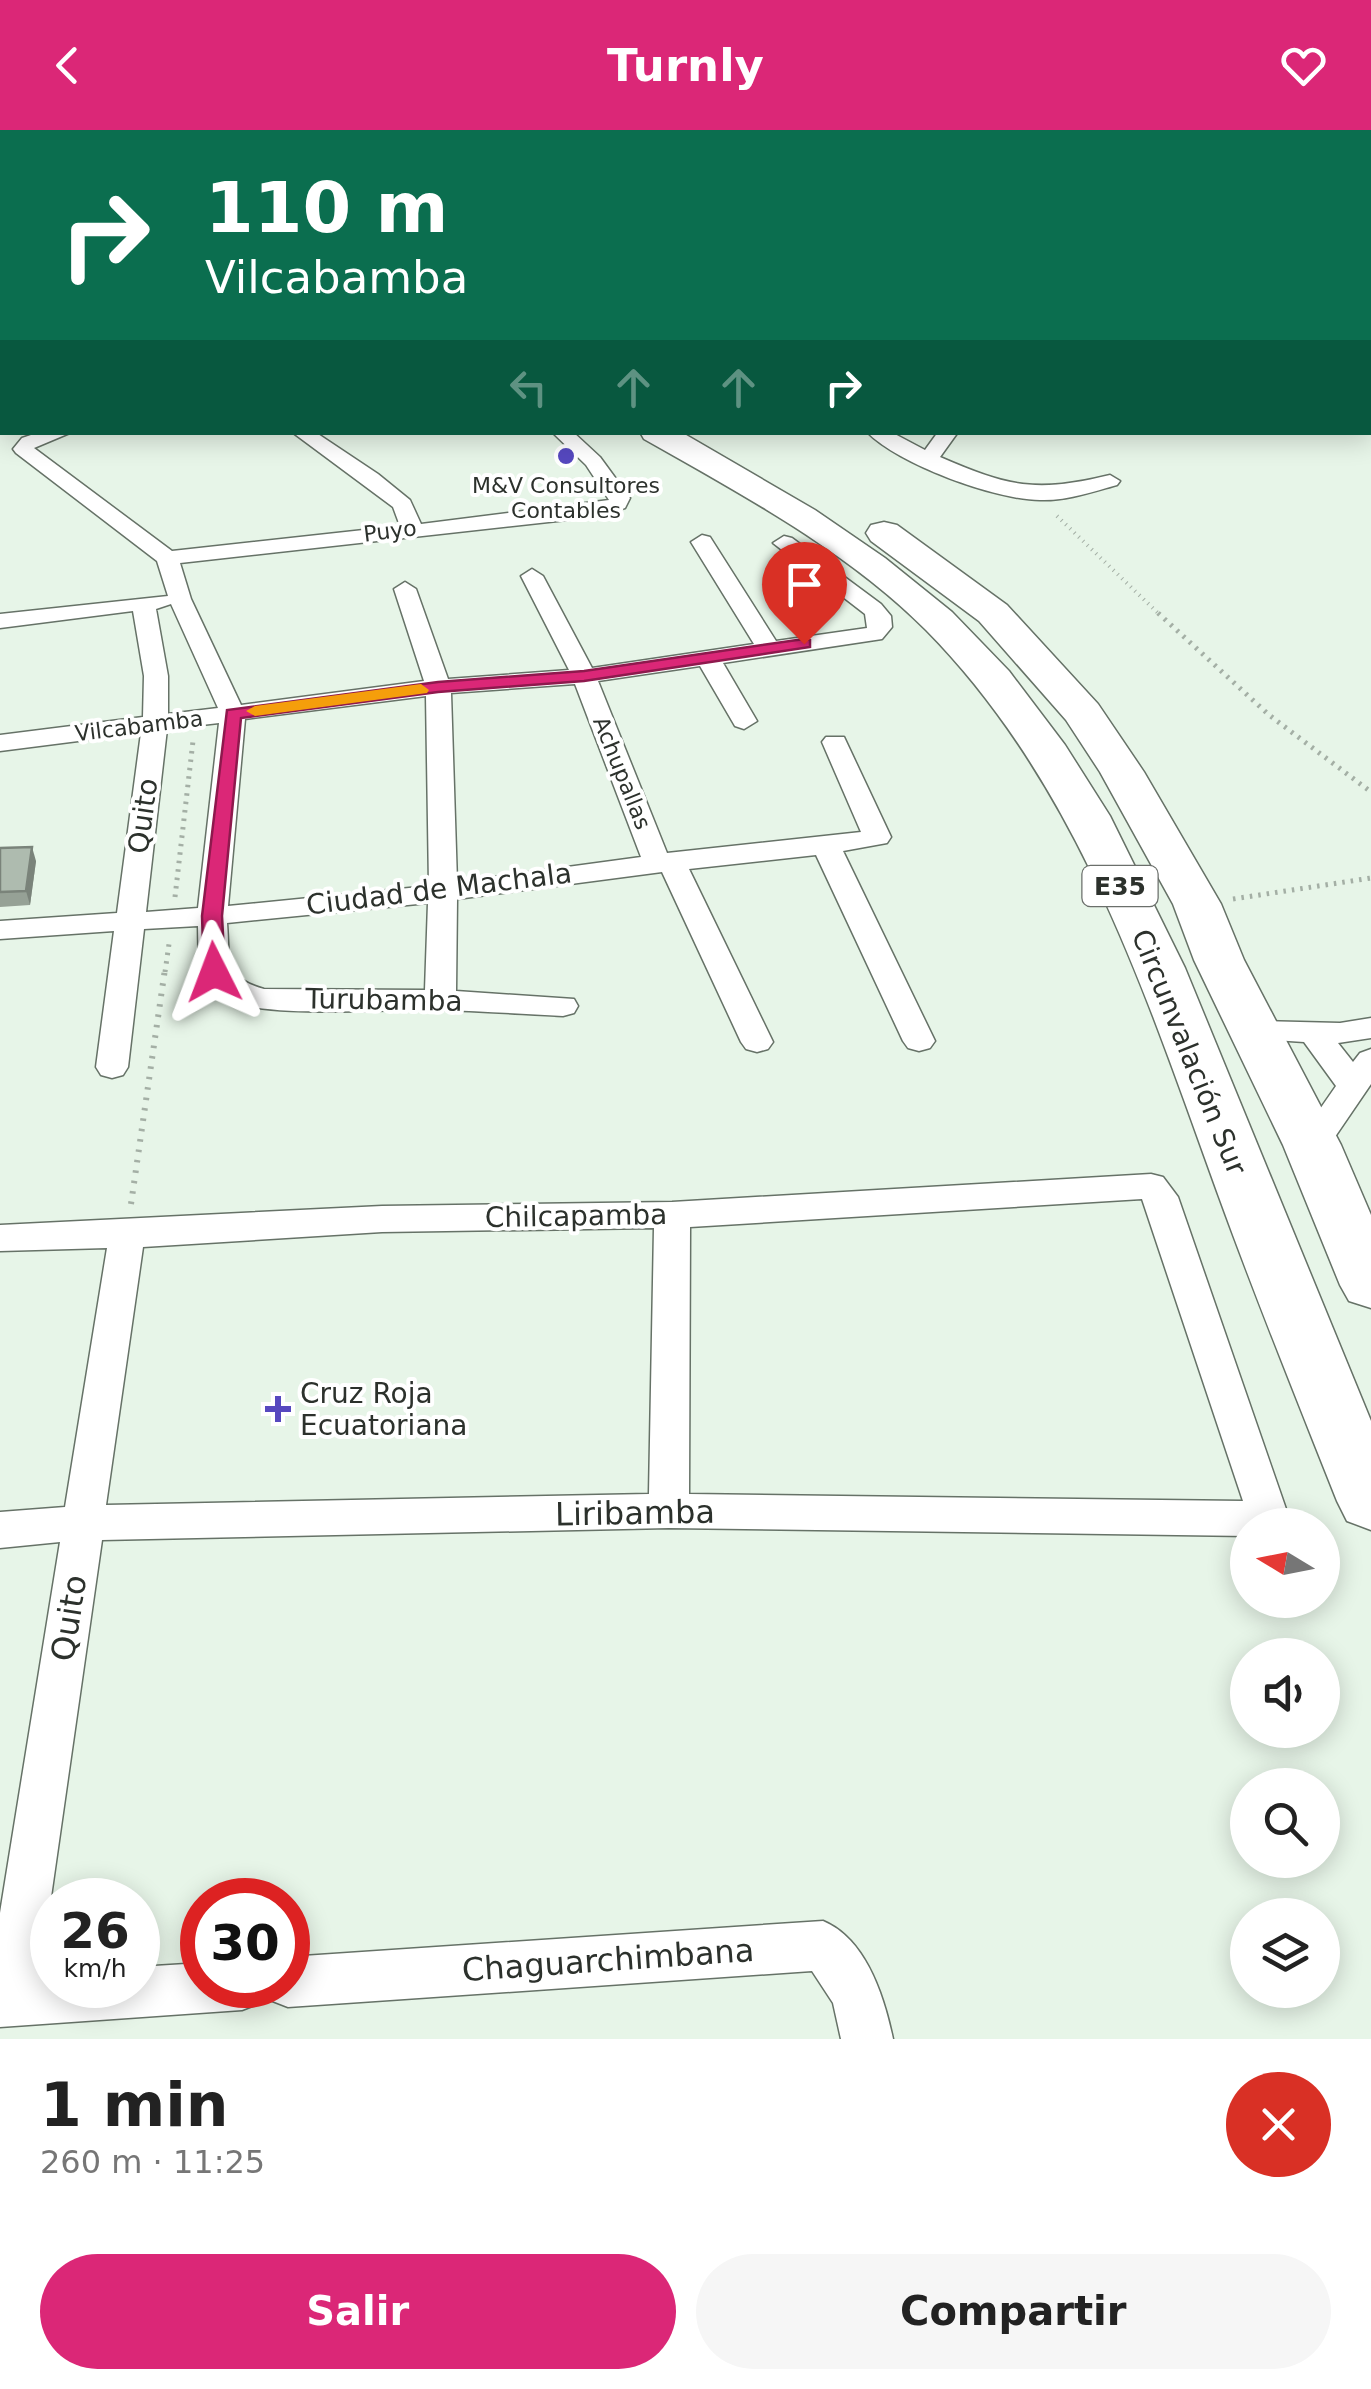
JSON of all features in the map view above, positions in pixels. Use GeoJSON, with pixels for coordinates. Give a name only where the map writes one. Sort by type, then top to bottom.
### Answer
{"type":"FeatureCollection","features":[{"type":"Feature","properties":{"kind":"highway","name":"Circunvalación Sur"},"geometry":{"type":"LineString","coordinates":[[661,435],[809,519],[894,581],[941,623],[1018,707],[1050,753],[1114,873],[1184,1030],[1371,1501]]}},
{"type":"Feature","properties":{"kind":"highway","name":"E35"},"geometry":{"type":"LineString","coordinates":[[705,435],[866,521],[994,613],[1083,714],[1122,772],[1197,904],[1219,960],[1312,1146],[1371,1285]]}},
{"type":"Feature","properties":{"kind":"street"},"geometry":{"type":"LineString","coordinates":[[53,435],[29,442],[24,449],[167,558],[180,598],[233,714],[212,916]]}},
{"type":"Feature","properties":{"kind":"street"},"geometry":{"type":"LineString","coordinates":[[306,435],[403,504],[412,528]]}},
{"type":"Feature","properties":{"kind":"street","name":"Puyo"},"geometry":{"type":"LineString","coordinates":[[167,558],[612,508],[620,498],[592,461],[564,435]]}},
{"type":"Feature","properties":{"kind":"street"},"geometry":{"type":"LineString","coordinates":[[882,435],[929,458],[1028,494],[1081,489],[1110,481]]}},
{"type":"Feature","properties":{"kind":"street"},"geometry":{"type":"LineString","coordinates":[[929,458],[947,435]]}},
{"type":"Feature","properties":{"kind":"street"},"geometry":{"type":"LineString","coordinates":[[702,542],[768,649]]}},
{"type":"Feature","properties":{"kind":"street","name":"Vilcabamba"},"geometry":{"type":"LineString","coordinates":[[0,743],[438,687],[584,676],[874,634],[880,627],[879,616],[784,543]]}},
{"type":"Feature","properties":{"kind":"street","name":"Achupallas"},"geometry":{"type":"LineString","coordinates":[[532,576],[584,676],[664,861],[757,1042]]}},
{"type":"Feature","properties":{"kind":"street"},"geometry":{"type":"LineString","coordinates":[[405,589],[438,687],[443,893],[440,1000]]}},
{"type":"Feature","properties":{"kind":"street"},"geometry":{"type":"LineString","coordinates":[[0,620],[180,598]]}},
{"type":"Feature","properties":{"kind":"street","name":"Quito"},"geometry":{"type":"LineString","coordinates":[[112,1067],[155,724],[156,676],[143,602]]}},
{"type":"Feature","properties":{"kind":"street"},"geometry":{"type":"LineString","coordinates":[[708,657],[744,721]]}},
{"type":"Feature","properties":{"kind":"street","name":"Ciudad de Machala"},"geometry":{"type":"LineString","coordinates":[[0,930],[212,916],[443,893],[664,861],[826,846],[877,837],[835,742]]}},
{"type":"Feature","properties":{"kind":"street"},"geometry":{"type":"LineString","coordinates":[[826,846],[919,1041]]}},
{"type":"Feature","properties":{"kind":"street","name":"Turubamba"},"geometry":{"type":"LineString","coordinates":[[212,916],[214,972],[230,989],[263,999],[440,1000],[563,1006]]}},
{"type":"Feature","properties":{"kind":"street"},"geometry":{"type":"LineString","coordinates":[[1257,1031],[1371,1028]]}},
{"type":"Feature","properties":{"kind":"street"},"geometry":{"type":"LineString","coordinates":[[1312,1146],[1362,1072],[1313,1032]]}},
{"type":"Feature","properties":{"kind":"street","name":"Chilcapamba"},"geometry":{"type":"LineString","coordinates":[[0,1238],[127,1235],[382,1218],[672,1215],[1151,1186],[1161,1197],[1266,1508]]}},
{"type":"Feature","properties":{"kind":"street"},"geometry":{"type":"LineString","coordinates":[[669,1511],[672,1215]]}},
{"type":"Feature","properties":{"kind":"street","name":"Quito"},"geometry":{"type":"LineString","coordinates":[[5,2001],[127,1235]]}},
{"type":"Feature","properties":{"kind":"street","name":"Liribamba"},"geometry":{"type":"LineString","coordinates":[[0,1530],[84,1523],[669,1511],[1230,1519]]}},
{"type":"Feature","properties":{"kind":"street","name":"Chaguarchimbana"},"geometry":{"type":"LineString","coordinates":[[310,1981],[823,1946],[842,1966],[862,2009],[867,2039]]}},
{"type":"Feature","properties":{"kind":"street"},"geometry":{"type":"LineString","coordinates":[[5,2001],[180,1989]]}},
{"type":"Feature","properties":{"kind":"path"},"geometry":{"type":"LineString","coordinates":[[1028,494],[1080,534],[1179,634],[1371,792]]}},
{"type":"Feature","properties":{"kind":"path"},"geometry":{"type":"LineString","coordinates":[[1197,904],[1371,878]]}},
{"type":"Feature","properties":{"kind":"building"},"geometry":{"type":"Polygon","coordinates":[[[32,847],[26,891],[0,892],[0,848],[32,847]]]}},
{"type":"Feature","properties":{"kind":"slow traffic"},"geometry":{"type":"LineString","coordinates":[[255,711],[421,690]]}},
{"type":"Feature","properties":{"kind":"place","name":"M&V Consultores Contables"},"geometry":{"type":"Point","coordinates":[566,456]}},
{"type":"Feature","properties":{"kind":"place","name":"Cruz Roja Ecuatoriana"},"geometry":{"type":"Point","coordinates":[278,1409]}},
{"type":"Feature","properties":{"kind":"route"},"geometry":{"type":"LineString","coordinates":[[214,972],[212,916],[233,714],[438,687],[584,676],[804,644]]}}]}
